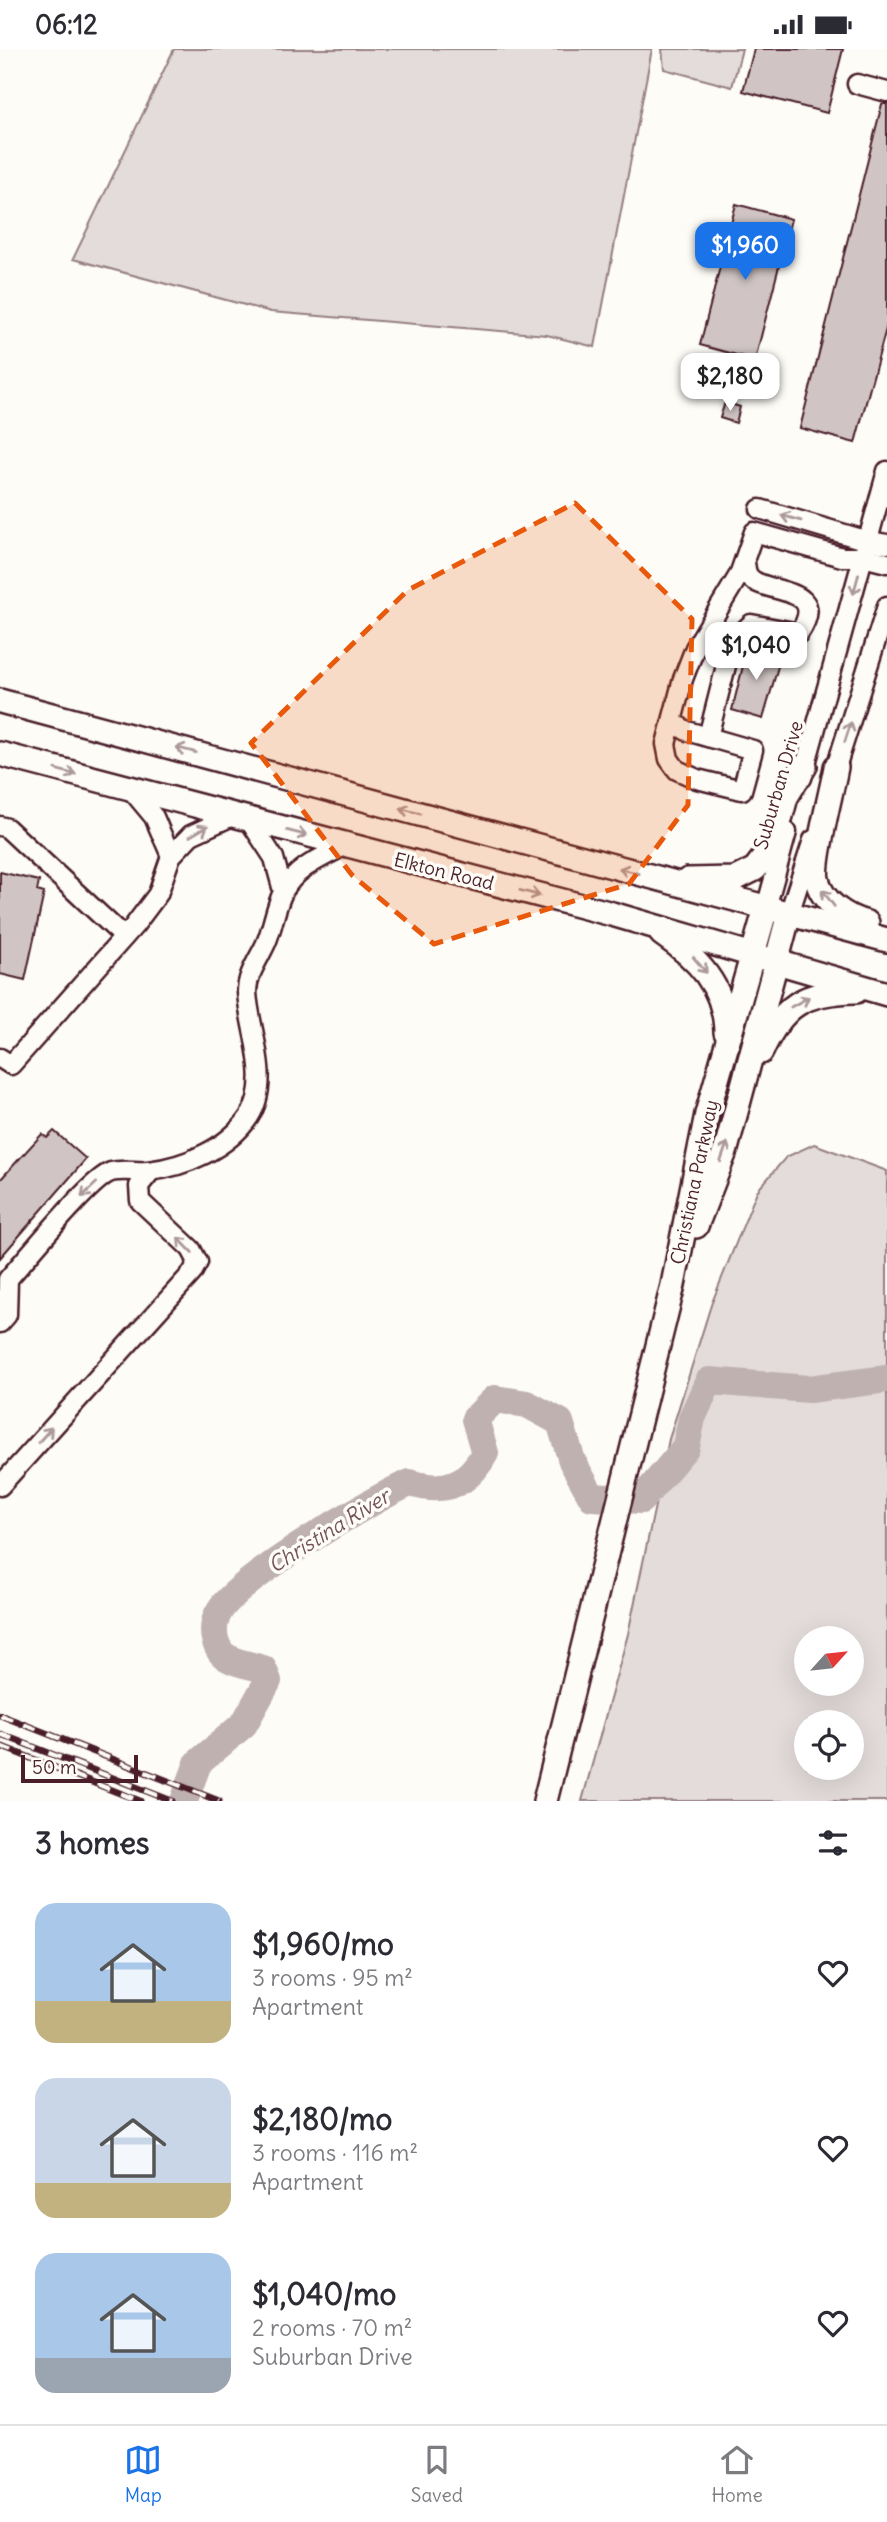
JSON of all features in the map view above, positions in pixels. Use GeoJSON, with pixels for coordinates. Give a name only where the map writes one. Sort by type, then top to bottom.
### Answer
{"type":"FeatureCollection","features":[{"type":"Feature","properties":{"kind":"main road"},"geometry":{"type":"LineString","coordinates":[[0,701],[887,940]]}},
{"type":"Feature","properties":{"kind":"main road","name":"Elkton Road"},"geometry":{"type":"LineString","coordinates":[[0,754],[751,952],[881,993]]}},
{"type":"Feature","properties":{"kind":"main road"},"geometry":{"type":"LineString","coordinates":[[666,881],[734,879],[755,869],[773,846],[786,797],[806,766]]}},
{"type":"Feature","properties":{"kind":"main road"},"geometry":{"type":"LineString","coordinates":[[836,768],[817,880],[827,900],[837,909],[855,920],[887,928]]}},
{"type":"Feature","properties":{"kind":"main road","name":"Christiana Parkway"},"geometry":{"type":"LineString","coordinates":[[673,1285],[707,1114],[751,952],[766,908]]}},
{"type":"Feature","properties":{"kind":"main road","name":"Christiana Parkway"},"geometry":{"type":"LineString","coordinates":[[673,1285],[726,1149],[789,914]]}},
{"type":"Feature","properties":{"kind":"main road"},"geometry":{"type":"LineString","coordinates":[[646,924],[689,953],[707,974],[723,1007],[726,1042]]}},
{"type":"Feature","properties":{"kind":"main road"},"geometry":{"type":"LineString","coordinates":[[739,1099],[769,1035],[791,1006],[816,994],[881,993]]}},
{"type":"Feature","properties":{"kind":"main road"},"geometry":{"type":"LineString","coordinates":[[545,1801],[673,1285]]}},
{"type":"Feature","properties":{"kind":"street"},"geometry":{"type":"LineString","coordinates":[[857,84],[887,92]]}},
{"type":"Feature","properties":{"kind":"street","name":"Suburban Drive"},"geometry":{"type":"LineString","coordinates":[[766,908],[887,471]]}},
{"type":"Feature","properties":{"kind":"street"},"geometry":{"type":"LineString","coordinates":[[760,509],[865,549],[887,563]]}},
{"type":"Feature","properties":{"kind":"street"},"geometry":{"type":"LineString","coordinates":[[672,722],[708,737],[752,750],[743,790],[697,779],[677,770],[669,759],[666,744],[683,679],[695,648],[744,562],[754,532],[842,557],[887,544]]}},
{"type":"Feature","properties":{"kind":"street"},"geometry":{"type":"LineString","coordinates":[[708,737],[732,642],[751,624],[799,633],[807,610],[804,600],[794,593],[753,580],[746,573],[744,562]]}},
{"type":"Feature","properties":{"kind":"street"},"geometry":{"type":"LineString","coordinates":[[789,914],[887,606]]}},
{"type":"Feature","properties":{"kind":"street"},"geometry":{"type":"LineString","coordinates":[[129,787],[154,817],[171,856]]}},
{"type":"Feature","properties":{"kind":"street"},"geometry":{"type":"LineString","coordinates":[[0,1058],[11,1065],[124,937],[158,894],[171,856],[191,835],[241,818],[274,858],[284,891]]}},
{"type":"Feature","properties":{"kind":"street"},"geometry":{"type":"LineString","coordinates":[[0,826],[7,828],[124,937]]}},
{"type":"Feature","properties":{"kind":"street"},"geometry":{"type":"LineString","coordinates":[[0,1323],[7,1315],[8,1279],[88,1190],[110,1172],[151,1171],[193,1160],[225,1141],[249,1116],[258,1093],[259,1054],[247,989],[284,891],[309,865],[346,845]]}},
{"type":"Feature","properties":{"kind":"street"},"geometry":{"type":"LineString","coordinates":[[0,1486],[192,1273],[198,1262],[191,1249],[140,1201],[139,1186],[151,1171]]}},
{"type":"Feature","properties":{"kind":"highlighted area"},"geometry":{"type":"Polygon","coordinates":[[[575,503],[692,619],[688,805],[629,884],[434,944],[352,875],[251,743],[408,590],[575,503]]]}},
{"type":"Feature","properties":{"kind":"shaded area"},"geometry":{"type":"Polygon","coordinates":[[[174,49],[652,49],[595,347],[547,335],[271,312],[73,259],[174,49]]]}},
{"type":"Feature","properties":{"kind":"shaded area"},"geometry":{"type":"Polygon","coordinates":[[[662,49],[742,49],[732,87],[664,69],[662,49]]]}},
{"type":"Feature","properties":{"kind":"shaded area"},"geometry":{"type":"Polygon","coordinates":[[[814,1144],[887,1171],[887,1801],[582,1801],[628,1634],[669,1439],[711,1305],[757,1191],[786,1157],[814,1144]]]}},
{"type":"Feature","properties":{"kind":"building"},"geometry":{"type":"Polygon","coordinates":[[[754,49],[843,49],[827,113],[743,91],[754,49]]]}},
{"type":"Feature","properties":{"kind":"building"},"geometry":{"type":"Polygon","coordinates":[[[882,104],[887,104],[887,325],[855,443],[800,428],[882,104]]]}},
{"type":"Feature","properties":{"kind":"building"},"geometry":{"type":"Polygon","coordinates":[[[736,204],[791,219],[755,360],[700,345],[736,204]]]}},
{"type":"Feature","properties":{"kind":"building"},"geometry":{"type":"Polygon","coordinates":[[[723,376],[730,383],[728,400],[716,395],[711,387],[714,378],[723,376]]]}},
{"type":"Feature","properties":{"kind":"building"},"geometry":{"type":"Polygon","coordinates":[[[725,402],[740,407],[736,423],[720,418],[725,402]]]}},
{"type":"Feature","properties":{"kind":"building"},"geometry":{"type":"Polygon","coordinates":[[[748,646],[781,656],[763,719],[732,710],[748,646]]]}},
{"type":"Feature","properties":{"kind":"building"},"geometry":{"type":"Polygon","coordinates":[[[0,872],[39,881],[37,891],[44,893],[25,980],[0,974],[0,872]]]}},
{"type":"Feature","properties":{"kind":"building"},"geometry":{"type":"Polygon","coordinates":[[[54,1131],[86,1159],[0,1258],[0,1180],[42,1134],[47,1138],[54,1131]]]}},
{"type":"Feature","properties":{"kind":"waterway","name":"Christina River"},"geometry":{"type":"LineString","coordinates":[[184,1801],[198,1763],[244,1724],[268,1681],[263,1669],[233,1661],[220,1651],[214,1631],[220,1610],[252,1579],[279,1560],[392,1491],[410,1483],[445,1487],[471,1473],[485,1453],[475,1419],[495,1399],[527,1404],[560,1422],[572,1461],[592,1497],[641,1500],[686,1447],[692,1418],[709,1381],[809,1389],[887,1379]]}},
{"type":"Feature","properties":{"kind":"railway"},"geometry":{"type":"LineString","coordinates":[[0,1715],[219,1801]]}},
{"type":"Feature","properties":{"kind":"railway"},"geometry":{"type":"LineString","coordinates":[[0,1734],[172,1801]]}},
{"type":"Feature","properties":{"kind":"railway"},"geometry":{"type":"LineString","coordinates":[[0,1746],[140,1801]]}}]}
